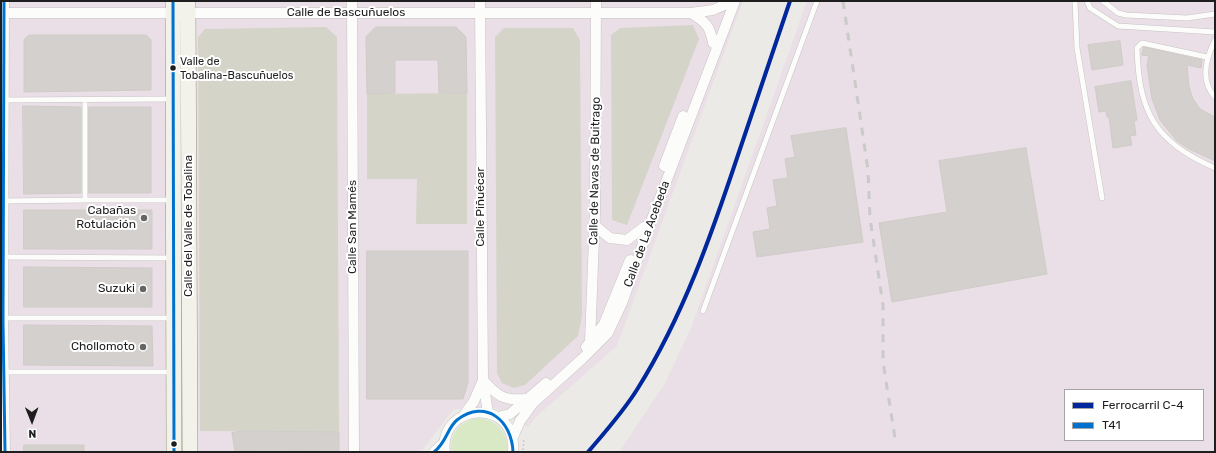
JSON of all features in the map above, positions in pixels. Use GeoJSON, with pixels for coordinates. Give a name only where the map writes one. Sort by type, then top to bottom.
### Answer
{"type":"FeatureCollection","features":[{"type":"Feature","properties":{"kind":"main road","name":"Calle del Valle de Tobalina"},"geometry":{"type":"LineString","coordinates":[[173,7],[172,200],[174,452]]}},
{"type":"Feature","properties":{"kind":"main road","name":"Calle del Valle de Tobalina"},"geometry":{"type":"LineString","coordinates":[[188,7],[190,452]]}},
{"type":"Feature","properties":{"kind":"street"},"geometry":{"type":"LineString","coordinates":[[4,1],[4,100],[2,113],[2,321],[5,372],[3,382],[5,452]]}},
{"type":"Feature","properties":{"kind":"street","name":"Calle San Mamés"},"geometry":{"type":"LineString","coordinates":[[352,1],[354,452]]}},
{"type":"Feature","properties":{"kind":"street","name":"Calle Piñuécar"},"geometry":{"type":"LineString","coordinates":[[480,1],[483,380],[493,415]]}},
{"type":"Feature","properties":{"kind":"street","name":"Calle de Navas de Buitrago"},"geometry":{"type":"LineString","coordinates":[[590,342],[593,308],[596,1]]}},
{"type":"Feature","properties":{"kind":"street","name":"Calle de Bascuñuelos"},"geometry":{"type":"LineString","coordinates":[[3,13],[173,7],[352,13],[691,13],[713,10],[731,2]]}},
{"type":"Feature","properties":{"kind":"street","name":"Calle de La Acebeda"},"geometry":{"type":"LineString","coordinates":[[493,415],[510,414],[579,355],[604,324],[644,227],[644,221],[674,139],[731,2]]}},
{"type":"Feature","properties":{"kind":"street","name":"Calle de La Acebeda"},"geometry":{"type":"LineString","coordinates":[[513,437],[520,421],[533,403],[582,359],[608,333],[622,303],[731,2]]}},
{"type":"Feature","properties":{"kind":"street"},"geometry":{"type":"LineString","coordinates":[[691,13],[705,21],[711,32],[713,43]]}},
{"type":"Feature","properties":{"kind":"street"},"geometry":{"type":"LineString","coordinates":[[594,224],[610,238],[627,240],[644,227]]}},
{"type":"Feature","properties":{"kind":"street"},"geometry":{"type":"LineString","coordinates":[[445,452],[445,442],[451,426],[464,415],[474,402],[483,380],[494,392],[503,398],[513,400],[526,399]]}},
{"type":"Feature","properties":{"kind":"street"},"geometry":{"type":"LineString","coordinates":[[464,415],[476,412],[493,415],[507,426],[513,437],[513,452]]}},
{"type":"Feature","properties":{"kind":"street"},"geometry":{"type":"LineString","coordinates":[[434,452],[445,442]]}},
{"type":"Feature","properties":{"kind":"lane"},"geometry":{"type":"LineString","coordinates":[[703,311],[817,1]]}},
{"type":"Feature","properties":{"kind":"lane"},"geometry":{"type":"LineString","coordinates":[[1075,1],[1076,48],[1102,198]]}},
{"type":"Feature","properties":{"kind":"lane"},"geometry":{"type":"LineString","coordinates":[[1087,1],[1090,8],[1118,26],[1215,32]]}},
{"type":"Feature","properties":{"kind":"lane"},"geometry":{"type":"LineString","coordinates":[[1103,1],[1118,13],[1126,15],[1187,18],[1215,14]]}},
{"type":"Feature","properties":{"kind":"lane"},"geometry":{"type":"LineString","coordinates":[[1215,40],[1207,57],[1207,80],[1212,94],[1215,97]]}},
{"type":"Feature","properties":{"kind":"lane"},"geometry":{"type":"LineString","coordinates":[[1207,57],[1142,43],[1137,48],[1138,76],[1146,109],[1168,141],[1190,157],[1215,168]]}},
{"type":"Feature","properties":{"kind":"lane"},"geometry":{"type":"LineString","coordinates":[[4,100],[172,99]]}},
{"type":"Feature","properties":{"kind":"lane"},"geometry":{"type":"LineString","coordinates":[[85,100],[85,200]]}},
{"type":"Feature","properties":{"kind":"lane"},"geometry":{"type":"LineString","coordinates":[[3,195],[85,200],[172,200]]}},
{"type":"Feature","properties":{"kind":"lane"},"geometry":{"type":"LineString","coordinates":[[2,261],[173,258]]}},
{"type":"Feature","properties":{"kind":"lane"},"geometry":{"type":"LineString","coordinates":[[2,321],[173,318]]}},
{"type":"Feature","properties":{"kind":"lane"},"geometry":{"type":"LineString","coordinates":[[5,372],[173,372]]}},
{"type":"Feature","properties":{"kind":"shaded area"},"geometry":{"type":"Polygon","coordinates":[[[1,1],[743,1],[617,346],[536,417],[528,427],[495,408],[454,409],[423,449],[416,452],[1,452],[1,1]]]}},
{"type":"Feature","properties":{"kind":"shaded area"},"geometry":{"type":"Polygon","coordinates":[[[807,1],[1215,1],[1215,452],[619,452],[665,383],[691,328],[807,1]]]}},
{"type":"Feature","properties":{"kind":"shaded area"},"geometry":{"type":"Polygon","coordinates":[[[693,25],[699,39],[627,225],[612,220],[611,35],[620,28],[693,25]]]}},
{"type":"Feature","properties":{"kind":"shaded area"},"geometry":{"type":"Polygon","coordinates":[[[326,27],[337,37],[339,432],[200,431],[198,37],[205,29],[326,27]]]}},
{"type":"Feature","properties":{"kind":"shaded area"},"geometry":{"type":"Polygon","coordinates":[[[504,28],[573,28],[580,40],[582,316],[578,336],[525,385],[514,388],[502,383],[497,373],[495,37],[504,28]]]}},
{"type":"Feature","properties":{"kind":"shaded area"},"geometry":{"type":"Polygon","coordinates":[[[467,93],[467,224],[416,224],[417,179],[367,179],[367,94],[467,93]]]}},
{"type":"Feature","properties":{"kind":"green space"},"geometry":{"type":"Polygon","coordinates":[[[479,418],[491,421],[504,433],[507,452],[451,452],[454,433],[467,421],[479,418]]]}},
{"type":"Feature","properties":{"kind":"building"},"geometry":{"type":"Polygon","coordinates":[[[376,27],[456,27],[466,37],[467,93],[439,93],[438,60],[395,60],[395,93],[367,94],[366,37],[376,27]]]}},
{"type":"Feature","properties":{"kind":"building"},"geometry":{"type":"Polygon","coordinates":[[[29,35],[146,35],[151,40],[151,90],[24,92],[24,40],[29,35]]]}},
{"type":"Feature","properties":{"kind":"building"},"geometry":{"type":"Polygon","coordinates":[[[1120,41],[1123,65],[1092,70],[1088,45],[1120,41]]]}},
{"type":"Feature","properties":{"kind":"building"},"geometry":{"type":"Polygon","coordinates":[[[1144,47],[1202,60],[1201,68],[1187,65],[1189,87],[1193,99],[1200,109],[1215,117],[1215,161],[1189,149],[1177,141],[1160,120],[1152,99],[1147,65],[1149,56],[1142,55],[1144,47]]]}},
{"type":"Feature","properties":{"kind":"building"},"geometry":{"type":"Polygon","coordinates":[[[1131,81],[1137,120],[1134,121],[1136,135],[1130,136],[1132,145],[1113,148],[1109,117],[1107,117],[1106,111],[1099,112],[1095,87],[1131,81]]]}},
{"type":"Feature","properties":{"kind":"building"},"geometry":{"type":"Polygon","coordinates":[[[23,106],[81,107],[81,193],[24,194],[23,106]]]}},
{"type":"Feature","properties":{"kind":"building"},"geometry":{"type":"Polygon","coordinates":[[[89,107],[151,107],[151,193],[89,193],[89,107]]]}},
{"type":"Feature","properties":{"kind":"building"},"geometry":{"type":"Polygon","coordinates":[[[846,128],[863,242],[757,257],[753,232],[770,229],[767,208],[777,206],[773,180],[788,178],[785,159],[795,157],[791,136],[846,128]]]}},
{"type":"Feature","properties":{"kind":"building"},"geometry":{"type":"Polygon","coordinates":[[[1026,148],[1047,274],[892,302],[879,223],[947,212],[939,161],[1026,148]]]}},
{"type":"Feature","properties":{"kind":"building"},"geometry":{"type":"Polygon","coordinates":[[[24,210],[152,210],[152,249],[24,249],[24,210]]]}},
{"type":"Feature","properties":{"kind":"building"},"geometry":{"type":"Polygon","coordinates":[[[367,251],[468,251],[468,382],[463,399],[367,399],[367,251]]]}},
{"type":"Feature","properties":{"kind":"building"},"geometry":{"type":"Polygon","coordinates":[[[24,267],[152,268],[152,307],[24,307],[24,267]]]}},
{"type":"Feature","properties":{"kind":"building"},"geometry":{"type":"Polygon","coordinates":[[[24,325],[152,326],[153,366],[24,365],[24,325]]]}},
{"type":"Feature","properties":{"kind":"building"},"geometry":{"type":"Polygon","coordinates":[[[243,431],[339,432],[339,452],[285,450],[285,452],[255,452],[254,450],[235,452],[232,433],[243,431]]]}},
{"type":"Feature","properties":{"kind":"building"},"geometry":{"type":"Polygon","coordinates":[[[24,445],[84,445],[84,452],[24,452],[24,445]]]}},
{"type":"Feature","properties":{"kind":"railway"},"geometry":{"type":"LineString","coordinates":[[843,1],[868,170],[870,218],[883,305],[883,362],[895,438]]}},
{"type":"Feature","properties":{"kind":"rail line","name":"C-4"},"geometry":{"type":"LineString","coordinates":[[588,452],[621,413],[638,388],[669,333],[695,275],[790,1]]}},
{"type":"Feature","properties":{"kind":"transit line","name":"T41"},"geometry":{"type":"LineString","coordinates":[[4,1],[3,322],[5,452]]}},
{"type":"Feature","properties":{"kind":"transit line","name":"T41"},"geometry":{"type":"LineString","coordinates":[[173,1],[174,452]]}},
{"type":"Feature","properties":{"kind":"transit line","name":"T41"},"geometry":{"type":"LineString","coordinates":[[434,452],[442,444],[451,427],[457,420],[478,411],[487,412],[496,416],[502,422],[508,431],[513,452]]}},
{"type":"Feature","properties":{"kind":"place","name":"Valle de Tobalina-Bascuñuelos"},"geometry":{"type":"Point","coordinates":[173,68]}},
{"type":"Feature","properties":{"kind":"place","name":"Cabañas Rotulación"},"geometry":{"type":"Point","coordinates":[144,218]}},
{"type":"Feature","properties":{"kind":"place","name":"Suzuki"},"geometry":{"type":"Point","coordinates":[143,289]}},
{"type":"Feature","properties":{"kind":"place","name":"Chollomoto"},"geometry":{"type":"Point","coordinates":[143,347]}}]}
